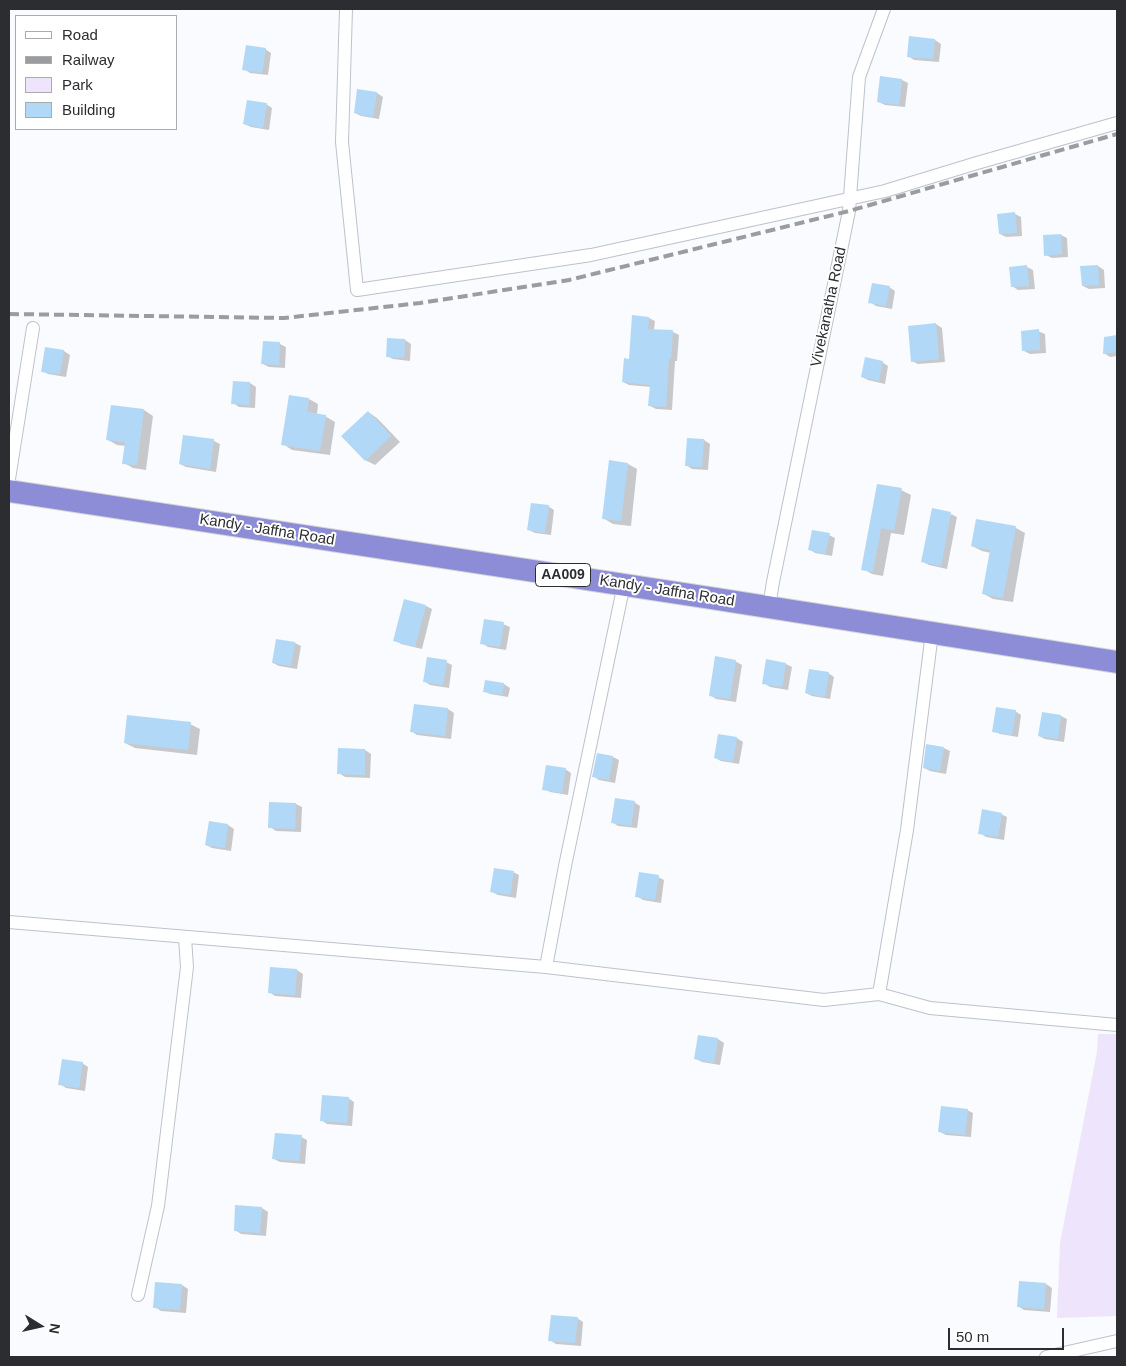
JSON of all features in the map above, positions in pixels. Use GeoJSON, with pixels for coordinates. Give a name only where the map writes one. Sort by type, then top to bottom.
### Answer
{"type":"FeatureCollection","features":[{"type":"Feature","properties":{"kind":"highway","name":"Kandy - Jaffna Road"},"geometry":{"type":"LineString","coordinates":[[9,490],[1117,662]]}},
{"type":"Feature","properties":{"kind":"street"},"geometry":{"type":"LineString","coordinates":[[346,9],[342,142],[357,290],[591,255],[885,191],[1117,123]]}},
{"type":"Feature","properties":{"kind":"street","name":"Vivekanatha Road"},"geometry":{"type":"LineString","coordinates":[[770,607],[772,582],[850,211],[849,198],[859,78],[884,9]]}},
{"type":"Feature","properties":{"kind":"street"},"geometry":{"type":"LineString","coordinates":[[9,479],[34,328]]}},
{"type":"Feature","properties":{"kind":"street"},"geometry":{"type":"LineString","coordinates":[[546,967],[565,866],[624,584]]}},
{"type":"Feature","properties":{"kind":"street"},"geometry":{"type":"LineString","coordinates":[[879,994],[907,830],[932,633]]}},
{"type":"Feature","properties":{"kind":"street"},"geometry":{"type":"LineString","coordinates":[[9,922],[546,967],[824,1000],[879,994],[930,1008],[1117,1025]]}},
{"type":"Feature","properties":{"kind":"street"},"geometry":{"type":"LineString","coordinates":[[138,1296],[158,1206],[187,967],[185,938]]}},
{"type":"Feature","properties":{"kind":"street"},"geometry":{"type":"LineString","coordinates":[[1046,1357],[1117,1341]]}},
{"type":"Feature","properties":{"kind":"green space"},"geometry":{"type":"Polygon","coordinates":[[[1098,1034],[1117,1034],[1117,1316],[1057,1318],[1060,1243],[1097,1052],[1098,1034]]]}},
{"type":"Feature","properties":{"kind":"building"},"geometry":{"type":"Polygon","coordinates":[[[909,36],[935,39],[933,59],[907,57],[909,36]]]}},
{"type":"Feature","properties":{"kind":"building"},"geometry":{"type":"Polygon","coordinates":[[[246,45],[266,48],[262,73],[242,70],[246,45]]]}},
{"type":"Feature","properties":{"kind":"building"},"geometry":{"type":"Polygon","coordinates":[[[880,76],[902,79],[899,105],[877,102],[880,76]]]}},
{"type":"Feature","properties":{"kind":"building"},"geometry":{"type":"Polygon","coordinates":[[[357,89],[377,92],[373,117],[354,113],[357,89]]]}},
{"type":"Feature","properties":{"kind":"building"},"geometry":{"type":"Polygon","coordinates":[[[247,100],[267,103],[263,128],[243,124],[247,100]]]}},
{"type":"Feature","properties":{"kind":"building"},"geometry":{"type":"Polygon","coordinates":[[[1015,212],[1017,233],[999,234],[997,214],[1015,212]]]}},
{"type":"Feature","properties":{"kind":"building"},"geometry":{"type":"Polygon","coordinates":[[[1061,234],[1062,254],[1044,256],[1043,235],[1061,234]]]}},
{"type":"Feature","properties":{"kind":"building"},"geometry":{"type":"Polygon","coordinates":[[[1027,265],[1029,286],[1011,287],[1009,267],[1027,265]]]}},
{"type":"Feature","properties":{"kind":"building"},"geometry":{"type":"Polygon","coordinates":[[[1098,265],[1099,285],[1082,286],[1080,266],[1098,265]]]}},
{"type":"Feature","properties":{"kind":"building"},"geometry":{"type":"Polygon","coordinates":[[[872,283],[890,286],[886,306],[868,303],[872,283]]]}},
{"type":"Feature","properties":{"kind":"building"},"geometry":{"type":"Polygon","coordinates":[[[632,315],[649,317],[648,329],[673,330],[666,407],[648,406],[650,385],[622,382],[624,358],[629,359],[632,315]]]}},
{"type":"Feature","properties":{"kind":"building"},"geometry":{"type":"Polygon","coordinates":[[[936,323],[939,359],[911,362],[908,326],[936,323]]]}},
{"type":"Feature","properties":{"kind":"building"},"geometry":{"type":"Polygon","coordinates":[[[1039,329],[1040,350],[1022,351],[1021,331],[1039,329]]]}},
{"type":"Feature","properties":{"kind":"building"},"geometry":{"type":"Polygon","coordinates":[[[1117,335],[1117,352],[1103,354],[1104,337],[1117,335]]]}},
{"type":"Feature","properties":{"kind":"building"},"geometry":{"type":"Polygon","coordinates":[[[387,338],[405,339],[404,358],[386,357],[387,338]]]}},
{"type":"Feature","properties":{"kind":"building"},"geometry":{"type":"Polygon","coordinates":[[[263,341],[280,342],[279,365],[261,364],[263,341]]]}},
{"type":"Feature","properties":{"kind":"building"},"geometry":{"type":"Polygon","coordinates":[[[45,347],[64,350],[60,374],[41,372],[45,347]]]}},
{"type":"Feature","properties":{"kind":"building"},"geometry":{"type":"Polygon","coordinates":[[[865,357],[883,361],[879,381],[861,377],[865,357]]]}},
{"type":"Feature","properties":{"kind":"building"},"geometry":{"type":"Polygon","coordinates":[[[233,381],[250,382],[249,405],[231,404],[233,381]]]}},
{"type":"Feature","properties":{"kind":"building"},"geometry":{"type":"Polygon","coordinates":[[[289,395],[309,398],[307,412],[326,415],[320,451],[281,445],[289,395]]]}},
{"type":"Feature","properties":{"kind":"building"},"geometry":{"type":"Polygon","coordinates":[[[111,405],[144,409],[137,465],[122,464],[125,442],[106,440],[111,405]]]}},
{"type":"Feature","properties":{"kind":"building"},"geometry":{"type":"Polygon","coordinates":[[[368,411],[391,436],[365,461],[341,436],[368,411]]]}},
{"type":"Feature","properties":{"kind":"building"},"geometry":{"type":"Polygon","coordinates":[[[183,435],[214,439],[210,469],[179,464],[183,435]]]}},
{"type":"Feature","properties":{"kind":"building"},"geometry":{"type":"Polygon","coordinates":[[[687,438],[704,439],[702,467],[685,466],[687,438]]]}},
{"type":"Feature","properties":{"kind":"building"},"geometry":{"type":"Polygon","coordinates":[[[609,460],[628,463],[621,521],[602,519],[609,460]]]}},
{"type":"Feature","properties":{"kind":"building"},"geometry":{"type":"Polygon","coordinates":[[[877,484],[902,488],[894,530],[881,528],[873,572],[861,570],[877,484]]]}},
{"type":"Feature","properties":{"kind":"building"},"geometry":{"type":"Polygon","coordinates":[[[531,503],[549,505],[545,533],[527,530],[531,503]]]}},
{"type":"Feature","properties":{"kind":"building"},"geometry":{"type":"Polygon","coordinates":[[[932,508],[951,512],[941,566],[921,562],[932,508]]]}},
{"type":"Feature","properties":{"kind":"building"},"geometry":{"type":"Polygon","coordinates":[[[976,519],[1016,526],[1003,598],[982,594],[990,550],[971,546],[976,519]]]}},
{"type":"Feature","properties":{"kind":"building"},"geometry":{"type":"Polygon","coordinates":[[[812,530],[830,533],[825,554],[808,550],[812,530]]]}},
{"type":"Feature","properties":{"kind":"building"},"geometry":{"type":"Polygon","coordinates":[[[404,599],[426,605],[415,647],[393,641],[404,599]]]}},
{"type":"Feature","properties":{"kind":"building"},"geometry":{"type":"Polygon","coordinates":[[[484,619],[504,622],[500,647],[480,644],[484,619]]]}},
{"type":"Feature","properties":{"kind":"building"},"geometry":{"type":"Polygon","coordinates":[[[276,639],[295,642],[291,666],[272,663],[276,639]]]}},
{"type":"Feature","properties":{"kind":"building"},"geometry":{"type":"Polygon","coordinates":[[[715,656],[736,660],[730,699],[709,696],[715,656]]]}},
{"type":"Feature","properties":{"kind":"building"},"geometry":{"type":"Polygon","coordinates":[[[427,657],[447,660],[443,685],[423,682],[427,657]]]}},
{"type":"Feature","properties":{"kind":"building"},"geometry":{"type":"Polygon","coordinates":[[[766,659],[786,663],[782,687],[762,684],[766,659]]]}},
{"type":"Feature","properties":{"kind":"building"},"geometry":{"type":"Polygon","coordinates":[[[809,669],[829,672],[825,697],[805,693],[809,669]]]}},
{"type":"Feature","properties":{"kind":"building"},"geometry":{"type":"Polygon","coordinates":[[[485,680],[504,683],[502,695],[483,692],[485,680]]]}},
{"type":"Feature","properties":{"kind":"building"},"geometry":{"type":"Polygon","coordinates":[[[414,704],[448,708],[445,736],[410,732],[414,704]]]}},
{"type":"Feature","properties":{"kind":"building"},"geometry":{"type":"Polygon","coordinates":[[[996,707],[1016,710],[1012,735],[992,732],[996,707]]]}},
{"type":"Feature","properties":{"kind":"building"},"geometry":{"type":"Polygon","coordinates":[[[1042,712],[1061,715],[1058,739],[1038,736],[1042,712]]]}},
{"type":"Feature","properties":{"kind":"building"},"geometry":{"type":"Polygon","coordinates":[[[127,715],[191,722],[188,750],[124,743],[127,715]]]}},
{"type":"Feature","properties":{"kind":"building"},"geometry":{"type":"Polygon","coordinates":[[[718,734],[737,737],[733,762],[714,758],[718,734]]]}},
{"type":"Feature","properties":{"kind":"building"},"geometry":{"type":"Polygon","coordinates":[[[926,744],[944,747],[940,771],[923,768],[926,744]]]}},
{"type":"Feature","properties":{"kind":"building"},"geometry":{"type":"Polygon","coordinates":[[[338,748],[365,749],[365,775],[337,774],[338,748]]]}},
{"type":"Feature","properties":{"kind":"building"},"geometry":{"type":"Polygon","coordinates":[[[597,753],[613,756],[609,780],[592,777],[597,753]]]}},
{"type":"Feature","properties":{"kind":"building"},"geometry":{"type":"Polygon","coordinates":[[[546,765],[566,768],[562,793],[542,790],[546,765]]]}},
{"type":"Feature","properties":{"kind":"building"},"geometry":{"type":"Polygon","coordinates":[[[615,798],[635,801],[631,826],[611,823],[615,798]]]}},
{"type":"Feature","properties":{"kind":"building"},"geometry":{"type":"Polygon","coordinates":[[[269,802],[296,803],[295,829],[268,828],[269,802]]]}},
{"type":"Feature","properties":{"kind":"building"},"geometry":{"type":"Polygon","coordinates":[[[982,809],[1002,813],[998,837],[978,834],[982,809]]]}},
{"type":"Feature","properties":{"kind":"building"},"geometry":{"type":"Polygon","coordinates":[[[209,821],[228,824],[225,848],[205,845],[209,821]]]}},
{"type":"Feature","properties":{"kind":"building"},"geometry":{"type":"Polygon","coordinates":[[[494,868],[514,871],[510,895],[490,892],[494,868]]]}},
{"type":"Feature","properties":{"kind":"building"},"geometry":{"type":"Polygon","coordinates":[[[639,872],[659,875],[655,900],[635,897],[639,872]]]}},
{"type":"Feature","properties":{"kind":"building"},"geometry":{"type":"Polygon","coordinates":[[[270,967],[297,969],[295,995],[268,993],[270,967]]]}},
{"type":"Feature","properties":{"kind":"building"},"geometry":{"type":"Polygon","coordinates":[[[698,1035],[718,1038],[714,1063],[694,1059],[698,1035]]]}},
{"type":"Feature","properties":{"kind":"building"},"geometry":{"type":"Polygon","coordinates":[[[62,1059],[83,1062],[79,1088],[58,1085],[62,1059]]]}},
{"type":"Feature","properties":{"kind":"building"},"geometry":{"type":"Polygon","coordinates":[[[322,1095],[349,1097],[347,1123],[320,1121],[322,1095]]]}},
{"type":"Feature","properties":{"kind":"building"},"geometry":{"type":"Polygon","coordinates":[[[941,1106],[968,1109],[965,1135],[938,1132],[941,1106]]]}},
{"type":"Feature","properties":{"kind":"building"},"geometry":{"type":"Polygon","coordinates":[[[275,1133],[302,1135],[299,1161],[272,1159],[275,1133]]]}},
{"type":"Feature","properties":{"kind":"building"},"geometry":{"type":"Polygon","coordinates":[[[235,1205],[262,1207],[260,1233],[234,1231],[235,1205]]]}},
{"type":"Feature","properties":{"kind":"building"},"geometry":{"type":"Polygon","coordinates":[[[1019,1281],[1046,1283],[1044,1309],[1017,1307],[1019,1281]]]}},
{"type":"Feature","properties":{"kind":"building"},"geometry":{"type":"Polygon","coordinates":[[[155,1282],[182,1284],[180,1310],[153,1308],[155,1282]]]}},
{"type":"Feature","properties":{"kind":"building"},"geometry":{"type":"Polygon","coordinates":[[[551,1315],[578,1317],[575,1343],[548,1341],[551,1315]]]}},
{"type":"Feature","properties":{"kind":"railway"},"geometry":{"type":"LineString","coordinates":[[9,314],[284,318],[420,303],[569,280],[849,211],[1117,134]]}}]}
